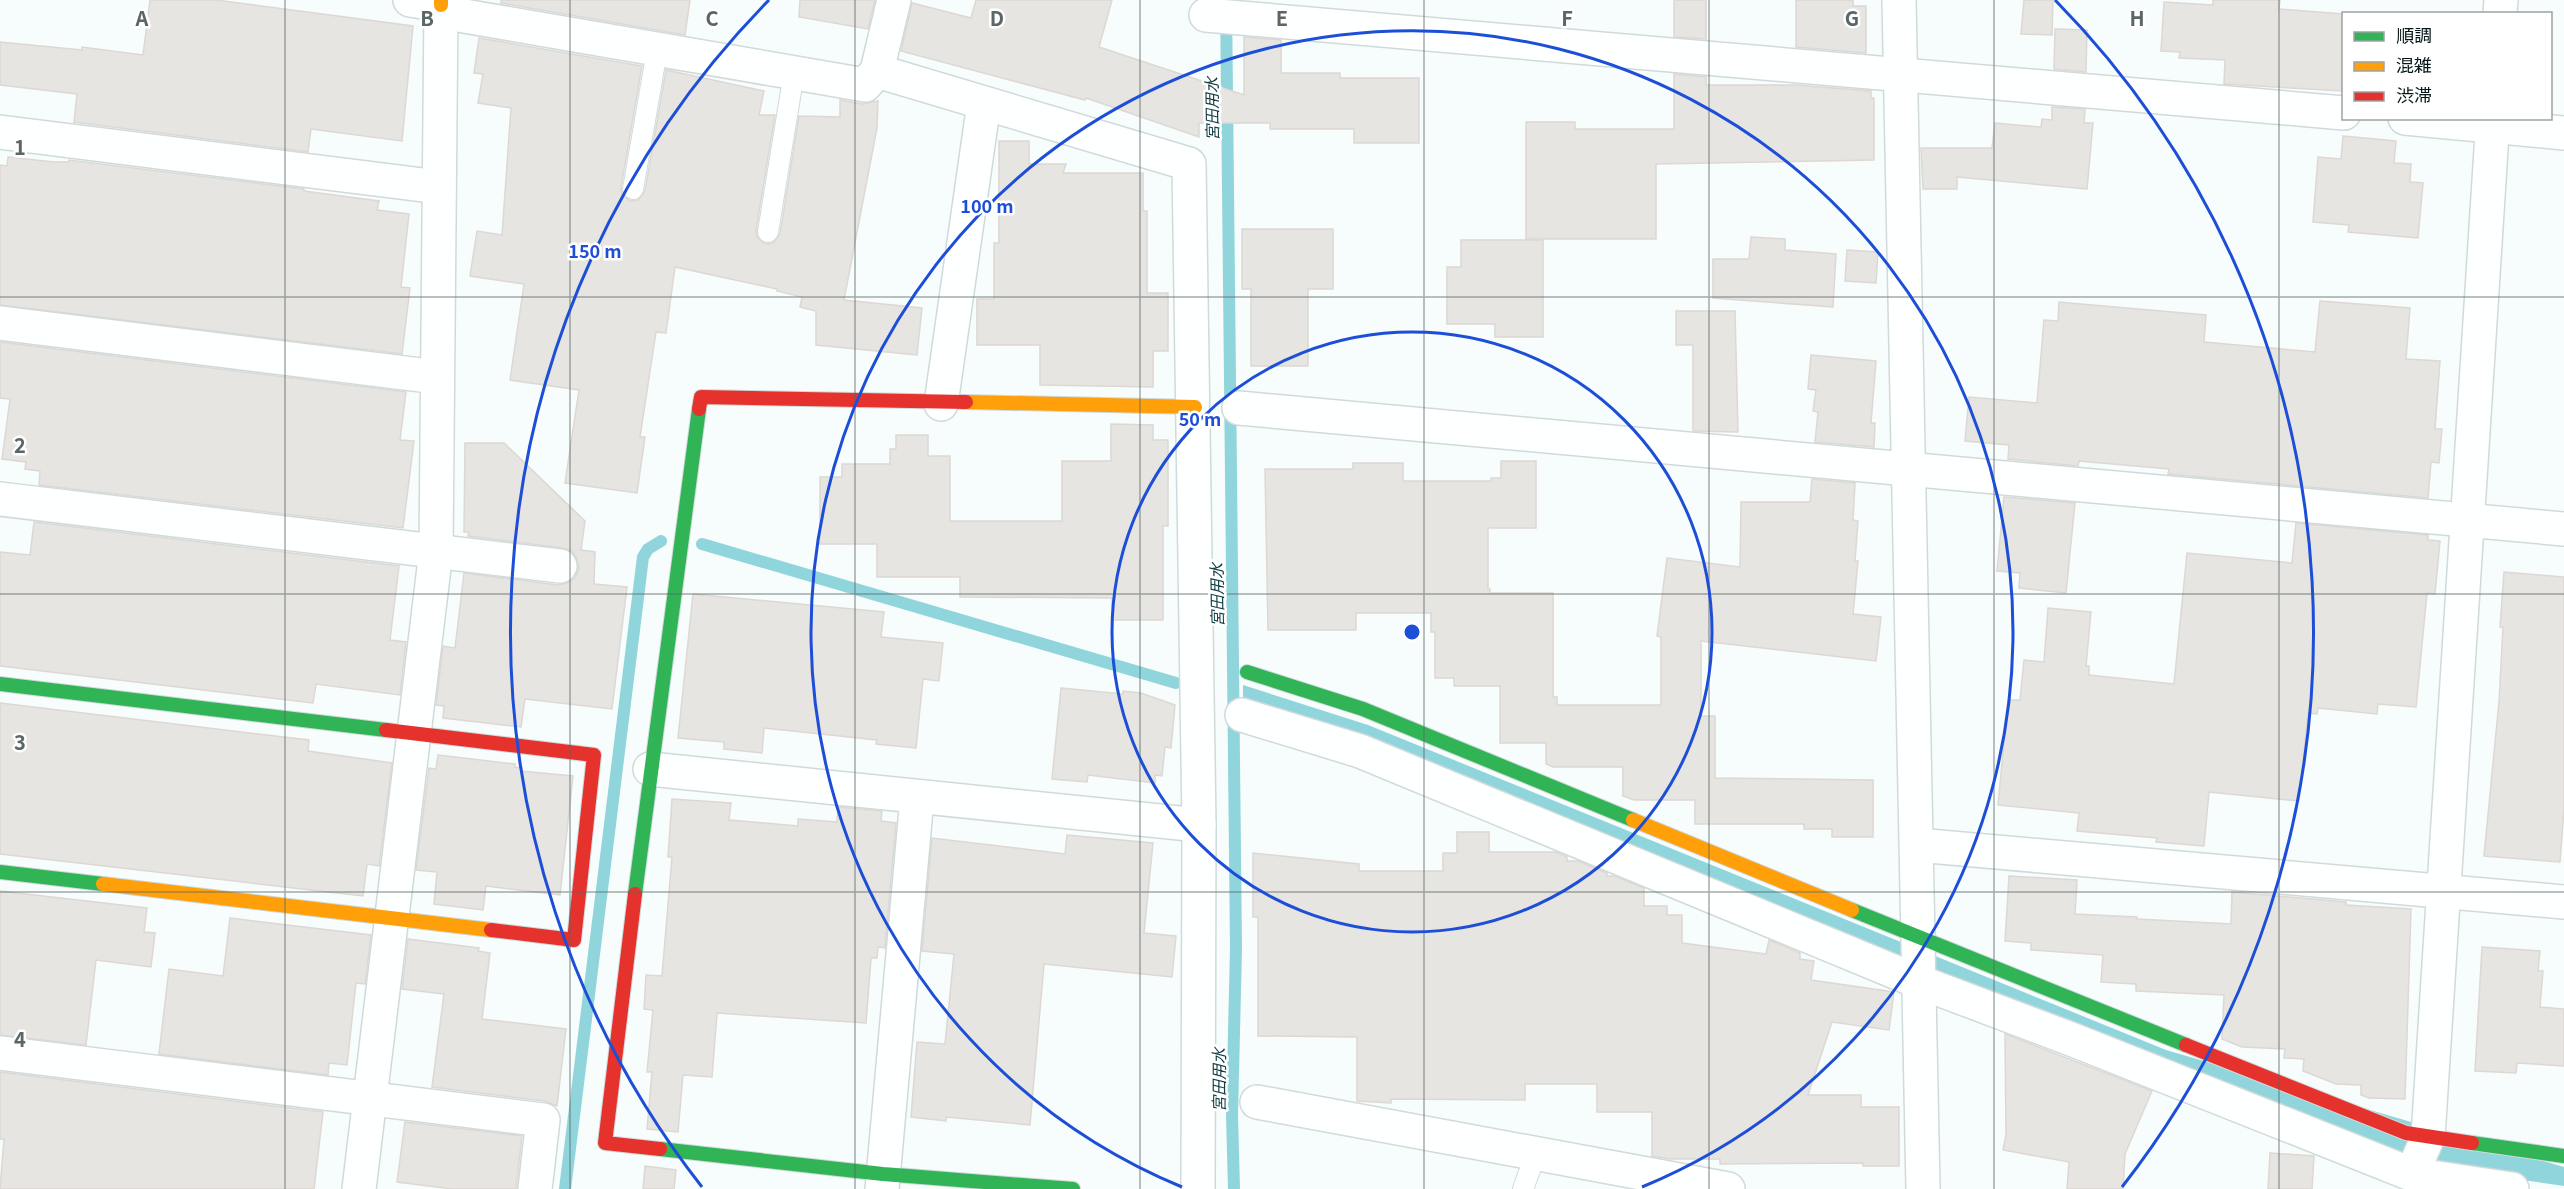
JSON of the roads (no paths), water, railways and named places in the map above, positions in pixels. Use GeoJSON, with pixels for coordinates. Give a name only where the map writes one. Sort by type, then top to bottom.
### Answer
{"type":"FeatureCollection","features":[{"type":"Feature","properties":{"kind":"street"},"geometry":{"type":"LineString","coordinates":[[359,1189],[435,552],[439,188],[433,4],[657,51],[865,86],[877,71],[894,0]]}},
{"type":"Feature","properties":{"kind":"street"},"geometry":{"type":"LineString","coordinates":[[1899,0],[1917,845],[1917,981],[1923,1189]]}},
{"type":"Feature","properties":{"kind":"street"},"geometry":{"type":"LineString","coordinates":[[1220,16],[2342,113]]}},
{"type":"Feature","properties":{"kind":"street"},"geometry":{"type":"LineString","coordinates":[[877,71],[1188,164],[1195,408],[1199,825],[1198,1189]]}},
{"type":"Feature","properties":{"kind":"street"},"geometry":{"type":"LineString","coordinates":[[941,404],[984,104]]}},
{"type":"Feature","properties":{"kind":"street"},"geometry":{"type":"LineString","coordinates":[[2449,120],[2493,122],[2564,133]]}},
{"type":"Feature","properties":{"kind":"street"},"geometry":{"type":"LineString","coordinates":[[2411,1182],[2428,1137],[2493,122]]}},
{"type":"Feature","properties":{"kind":"street"},"geometry":{"type":"LineString","coordinates":[[0,132],[439,188]]}},
{"type":"Feature","properties":{"kind":"street"},"geometry":{"type":"LineString","coordinates":[[0,323],[437,377]]}},
{"type":"Feature","properties":{"kind":"street"},"geometry":{"type":"LineString","coordinates":[[1073,1189],[883,1182],[605,1143],[650,769],[701,398],[1195,408]]}},
{"type":"Feature","properties":{"kind":"street"},"geometry":{"type":"LineString","coordinates":[[1239,408],[2564,529]]}},
{"type":"Feature","properties":{"kind":"street"},"geometry":{"type":"LineString","coordinates":[[0,499],[560,566]]}},
{"type":"Feature","properties":{"kind":"street"},"geometry":{"type":"LineString","coordinates":[[1246,672],[1363,710],[1917,938],[2406,1133],[2564,1156]]}},
{"type":"Feature","properties":{"kind":"street"},"geometry":{"type":"LineString","coordinates":[[0,684],[594,755],[573,940],[0,872]]}},
{"type":"Feature","properties":{"kind":"street"},"geometry":{"type":"LineString","coordinates":[[1242,716],[1360,751],[1917,981],[2071,1039],[2411,1182],[2512,1189]]}},
{"type":"Feature","properties":{"kind":"street"},"geometry":{"type":"LineString","coordinates":[[650,769],[1199,825]]}},
{"type":"Feature","properties":{"kind":"street"},"geometry":{"type":"LineString","coordinates":[[883,1182],[917,798]]}},
{"type":"Feature","properties":{"kind":"street"},"geometry":{"type":"LineString","coordinates":[[1917,845],[2564,902]]}},
{"type":"Feature","properties":{"kind":"street"},"geometry":{"type":"LineString","coordinates":[[0,1053],[543,1120],[535,1189]]}},
{"type":"Feature","properties":{"kind":"street"},"geometry":{"type":"LineString","coordinates":[[1257,1102],[1728,1189]]}},
{"type":"Feature","properties":{"kind":"lane"},"geometry":{"type":"LineString","coordinates":[[633,189],[657,51]]}},
{"type":"Feature","properties":{"kind":"lane"},"geometry":{"type":"LineString","coordinates":[[768,232],[794,74]]}},
{"type":"Feature","properties":{"kind":"lane"},"geometry":{"type":"LineString","coordinates":[[1523,1189],[1536,1154]]}},
{"type":"Feature","properties":{"kind":"water"},"geometry":{"type":"Polygon","coordinates":[[[1243,685],[1368,725],[2166,1050],[2564,1167],[2564,1186],[2423,1165],[1243,704],[1243,685]]]}},
{"type":"Feature","properties":{"kind":"waterway","name":"宮田用水"},"geometry":{"type":"LineString","coordinates":[[1226,0],[1236,949],[1232,1115],[1234,1189]]}},
{"type":"Feature","properties":{"kind":"waterway"},"geometry":{"type":"LineString","coordinates":[[565,1189],[643,557],[648,549],[661,541]]}},
{"type":"Feature","properties":{"kind":"waterway"},"geometry":{"type":"LineString","coordinates":[[702,544],[1176,683]]}}]}
